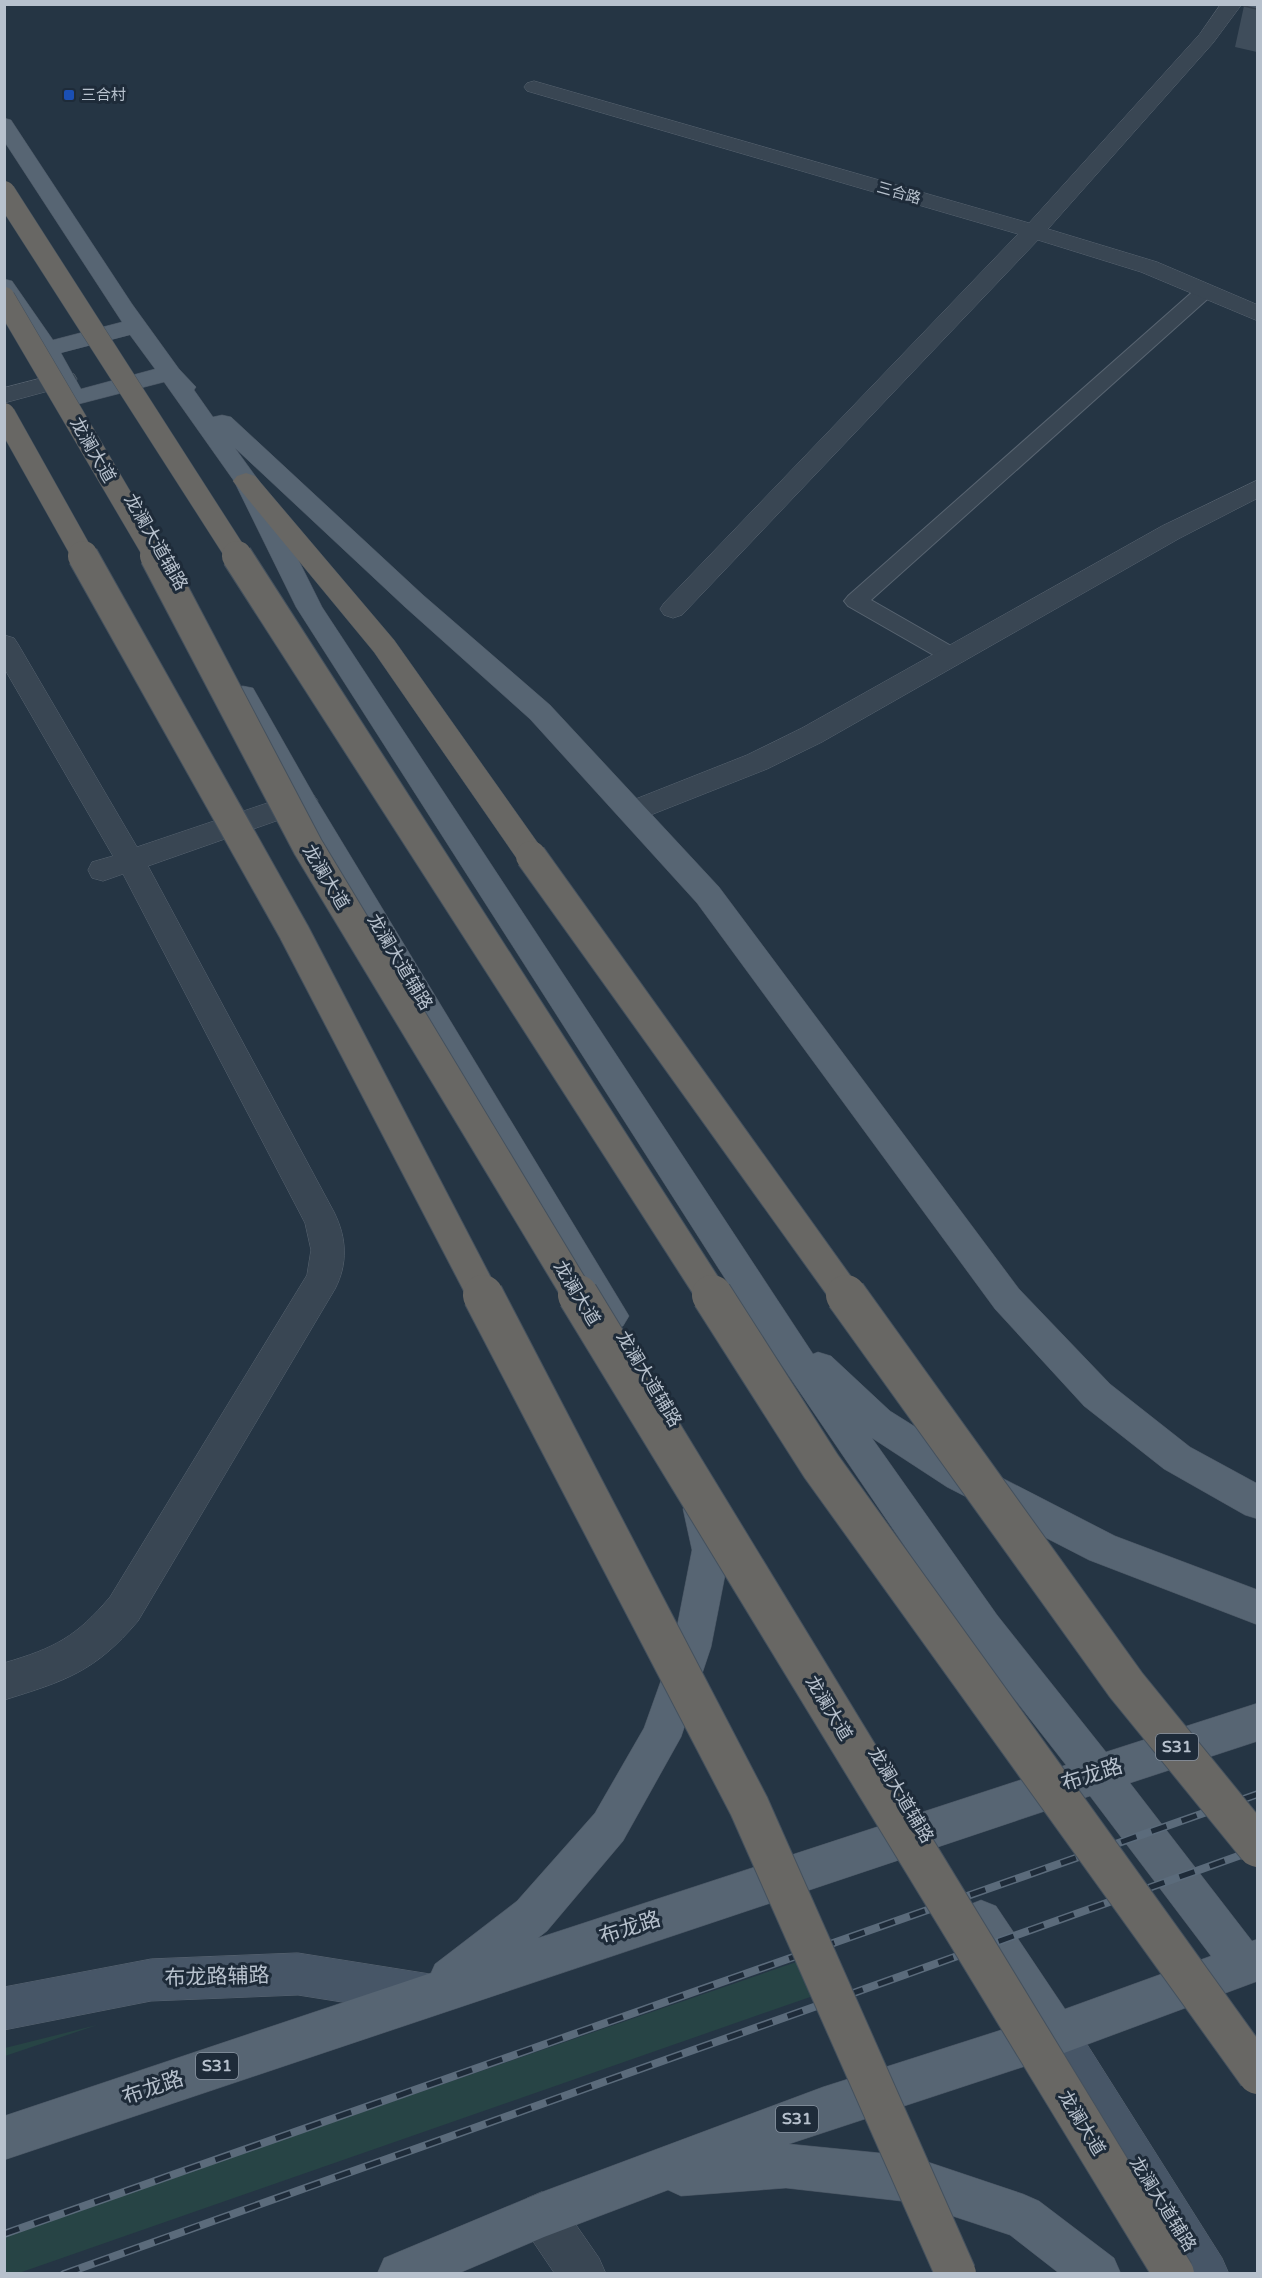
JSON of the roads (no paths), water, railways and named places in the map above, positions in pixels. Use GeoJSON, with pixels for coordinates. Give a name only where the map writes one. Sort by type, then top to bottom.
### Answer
{"type":"FeatureCollection","features":[{"type":"Feature","properties":{"kind":"highway"},"geometry":{"type":"LineString","coordinates":[[4,192],[821,1466],[1257,2074]]}},
{"type":"Feature","properties":{"kind":"highway","name":"龙澜大道"},"geometry":{"type":"LineString","coordinates":[[4,298],[156,558],[308,848],[711,1516],[1174,2274]]}},
{"type":"Feature","properties":{"kind":"highway"},"geometry":{"type":"LineString","coordinates":[[4,414],[294,932],[749,1806],[956,2274]]}},
{"type":"Feature","properties":{"kind":"highway"},"geometry":{"type":"LineString","coordinates":[[246,481],[384,646],[531,856],[1119,1675],[1257,1847]]}},
{"type":"Feature","properties":{"kind":"main road"},"geometry":{"type":"LineString","coordinates":[[4,124],[136,326],[246,481],[309,607],[775,1328],[983,1628],[1253,1970]]}},
{"type":"Feature","properties":{"kind":"main road","name":"龙澜大道辅路"},"geometry":{"type":"LineString","coordinates":[[4,286],[47,349],[303,801],[922,1833],[1056,2034],[1206,2274]]}},
{"type":"Feature","properties":{"kind":"main road"},"geometry":{"type":"LineString","coordinates":[[47,349],[136,326]]}},
{"type":"Feature","properties":{"kind":"main road"},"geometry":{"type":"LineString","coordinates":[[70,389],[169,373]]}},
{"type":"Feature","properties":{"kind":"main road"},"geometry":{"type":"LineString","coordinates":[[169,373],[414,602],[540,712],[633,811],[708,895],[1007,1299],[1096,1395],[1177,1458],[1257,1503]]}},
{"type":"Feature","properties":{"kind":"main road"},"geometry":{"type":"LineString","coordinates":[[775,1328],[877,1422],[960,1475],[1102,1548],[1257,1608]]}},
{"type":"Feature","properties":{"kind":"main road"},"geometry":{"type":"LineString","coordinates":[[430,1995],[532,1916],[609,1827],[661,1737],[692,1647],[711,1550],[687,1443]]}},
{"type":"Feature","properties":{"kind":"main road","name":"布龙路"},"geometry":{"type":"LineString","coordinates":[[4,2138],[1097,1773],[1257,1722]]}},
{"type":"Feature","properties":{"kind":"main road","name":"S31"},"geometry":{"type":"LineString","coordinates":[[400,2274],[542,2215],[823,2109],[1253,1970]]}},
{"type":"Feature","properties":{"kind":"main road","name":"布龙路辅路"},"geometry":{"type":"LineString","coordinates":[[4,2009],[151,1980],[298,1974],[430,1995]]}},
{"type":"Feature","properties":{"kind":"main road"},"geometry":{"type":"LineString","coordinates":[[643,2176],[786,2166],[910,2180],[1023,2217],[1098,2274]]}},
{"type":"Feature","properties":{"kind":"street"},"geometry":{"type":"LineString","coordinates":[[673,609],[1033,232],[1206,39],[1232,4]]}},
{"type":"Feature","properties":{"kind":"street","name":"三合路"},"geometry":{"type":"LineString","coordinates":[[534,87],[1149,267],[1257,314]]}},
{"type":"Feature","properties":{"kind":"street"},"geometry":{"type":"LineString","coordinates":[[4,396],[70,389]]}},
{"type":"Feature","properties":{"kind":"street"},"geometry":{"type":"LineString","coordinates":[[633,811],[757,762],[812,735],[1172,532],[1257,488]]}},
{"type":"Feature","properties":{"kind":"street"},"geometry":{"type":"LineString","coordinates":[[4,644],[116,865],[322,1222],[328,1240],[328,1263],[323,1279],[124,1609],[106,1631],[83,1652],[62,1663],[4,1682]]}},
{"type":"Feature","properties":{"kind":"street"},"geometry":{"type":"LineString","coordinates":[[116,865],[303,801]]}},
{"type":"Feature","properties":{"kind":"street"},"geometry":{"type":"LineString","coordinates":[[542,2215],[584,2274]]}},
{"type":"Feature","properties":{"kind":"lane"},"geometry":{"type":"LineString","coordinates":[[952,656],[856,601],[1205,291]]}},
{"type":"Feature","properties":{"kind":"railway"},"geometry":{"type":"LineString","coordinates":[[4,2234],[1258,1794]]}},
{"type":"Feature","properties":{"kind":"railway"},"geometry":{"type":"LineString","coordinates":[[64,2274],[1258,1849]]}},
{"type":"Feature","properties":{"kind":"place","name":"三合村"},"geometry":{"type":"Point","coordinates":[69,95]}}]}
